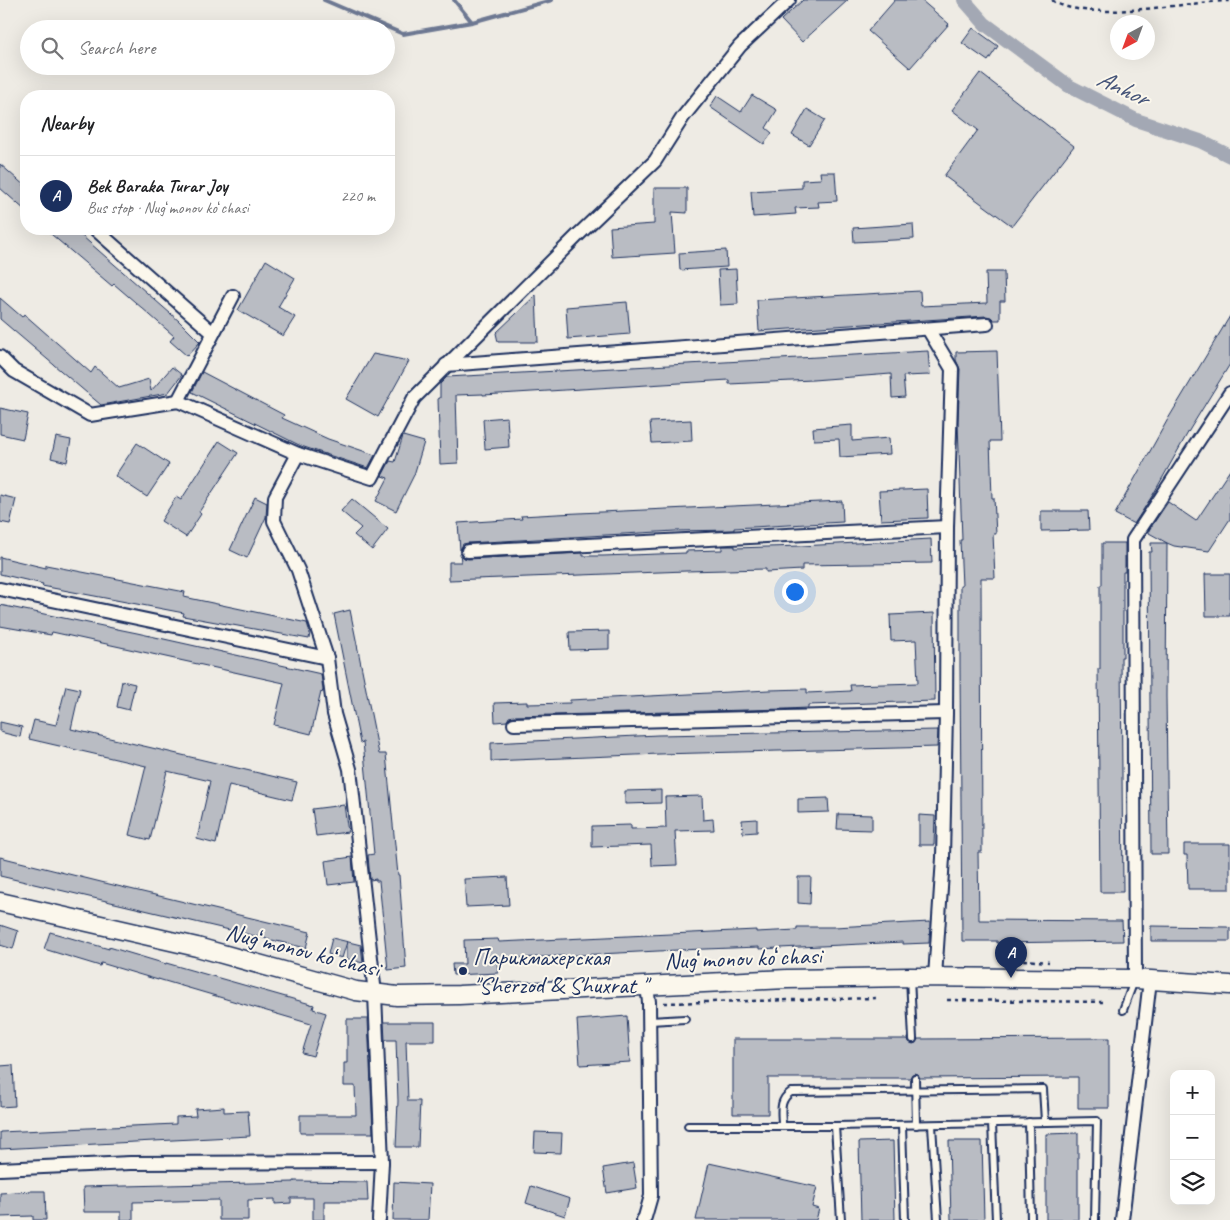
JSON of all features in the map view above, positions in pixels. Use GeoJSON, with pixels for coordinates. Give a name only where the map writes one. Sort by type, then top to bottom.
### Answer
{"type":"FeatureCollection","features":[{"type":"Feature","properties":{"kind":"main road","name":"Nugʻmonov koʻchasi"},"geometry":{"type":"LineString","coordinates":[[0,902],[197,947],[333,985],[375,994],[419,996],[786,979],[910,977],[1142,979],[1230,985]]}},
{"type":"Feature","properties":{"kind":"street"},"geometry":{"type":"LineString","coordinates":[[0,357],[14,372],[90,416],[178,401],[298,454],[372,478],[414,398],[655,161],[683,117],[740,46],[789,0]]}},
{"type":"Feature","properties":{"kind":"street"},"geometry":{"type":"LineString","coordinates":[[102,235],[213,333]]}},
{"type":"Feature","properties":{"kind":"street"},"geometry":{"type":"LineString","coordinates":[[178,401],[234,296]]}},
{"type":"Feature","properties":{"kind":"street"},"geometry":{"type":"LineString","coordinates":[[446,365],[987,324]]}},
{"type":"Feature","properties":{"kind":"street"},"geometry":{"type":"LineString","coordinates":[[928,329],[952,369],[947,527],[943,858],[936,977]]}},
{"type":"Feature","properties":{"kind":"street"},"geometry":{"type":"LineString","coordinates":[[1122,1220],[1142,979],[1132,540],[1230,393]]}},
{"type":"Feature","properties":{"kind":"street"},"geometry":{"type":"LineString","coordinates":[[298,454],[275,498],[274,521],[298,570],[327,658],[334,714],[350,769],[375,994],[382,1162],[379,1220]]}},
{"type":"Feature","properties":{"kind":"street"},"geometry":{"type":"LineString","coordinates":[[468,551],[947,527]]}},
{"type":"Feature","properties":{"kind":"street"},"geometry":{"type":"LineString","coordinates":[[0,589],[327,658]]}},
{"type":"Feature","properties":{"kind":"street"},"geometry":{"type":"LineString","coordinates":[[514,724],[946,713]]}},
{"type":"Feature","properties":{"kind":"street"},"geometry":{"type":"LineString","coordinates":[[643,1220],[651,1196],[650,1021],[647,986]]}},
{"type":"Feature","properties":{"kind":"street"},"geometry":{"type":"LineString","coordinates":[[0,1169],[130,1162],[382,1162]]}},
{"type":"Feature","properties":{"kind":"lane"},"geometry":{"type":"LineString","coordinates":[[910,977],[912,1039]]}},
{"type":"Feature","properties":{"kind":"lane"},"geometry":{"type":"LineString","coordinates":[[1123,1010],[1142,979]]}},
{"type":"Feature","properties":{"kind":"lane"},"geometry":{"type":"LineString","coordinates":[[650,1021],[685,1019]]}},
{"type":"Feature","properties":{"kind":"lane"},"geometry":{"type":"LineString","coordinates":[[914,1078],[916,1125]]}},
{"type":"Feature","properties":{"kind":"lane"},"geometry":{"type":"LineString","coordinates":[[782,1126],[784,1096],[791,1092],[1043,1089],[1045,1121]]}},
{"type":"Feature","properties":{"kind":"lane"},"geometry":{"type":"LineString","coordinates":[[688,1126],[932,1125],[1097,1121],[1095,1220]]}},
{"type":"Feature","properties":{"kind":"lane"},"geometry":{"type":"LineString","coordinates":[[1029,1122],[1031,1220]]}},
{"type":"Feature","properties":{"kind":"lane"},"geometry":{"type":"LineString","coordinates":[[992,1124],[996,1220]]}},
{"type":"Feature","properties":{"kind":"lane"},"geometry":{"type":"LineString","coordinates":[[902,1125],[904,1220]]}},
{"type":"Feature","properties":{"kind":"lane"},"geometry":{"type":"LineString","coordinates":[[932,1125],[938,1220]]}},
{"type":"Feature","properties":{"kind":"lane"},"geometry":{"type":"LineString","coordinates":[[835,1126],[841,1220]]}},
{"type":"Feature","properties":{"kind":"path"},"geometry":{"type":"LineString","coordinates":[[1052,0],[1077,10],[1114,11],[1230,1]]}},
{"type":"Feature","properties":{"kind":"path"},"geometry":{"type":"LineString","coordinates":[[664,1003],[878,998]]}},
{"type":"Feature","properties":{"kind":"path"},"geometry":{"type":"LineString","coordinates":[[947,1000],[1107,1002]]}},
{"type":"Feature","properties":{"kind":"building"},"geometry":{"type":"Polygon","coordinates":[[[803,0],[848,0],[802,42],[781,20],[803,0]]]}},
{"type":"Feature","properties":{"kind":"building"},"geometry":{"type":"Polygon","coordinates":[[[895,0],[921,0],[949,24],[910,68],[868,31],[895,0]]]}},
{"type":"Feature","properties":{"kind":"building"},"geometry":{"type":"Polygon","coordinates":[[[973,28],[998,46],[988,61],[962,43],[973,28]]]}},
{"type":"Feature","properties":{"kind":"building"},"geometry":{"type":"Polygon","coordinates":[[[980,73],[1074,146],[1012,226],[944,176],[978,130],[952,110],[980,73]]]}},
{"type":"Feature","properties":{"kind":"building"},"geometry":{"type":"Polygon","coordinates":[[[752,95],[777,110],[766,128],[772,133],[764,144],[710,107],[717,96],[741,112],[752,95]]]}},
{"type":"Feature","properties":{"kind":"building"},"geometry":{"type":"Polygon","coordinates":[[[807,109],[825,120],[809,145],[792,135],[807,109]]]}},
{"type":"Feature","properties":{"kind":"building"},"geometry":{"type":"Polygon","coordinates":[[[0,164],[20,182],[20,206],[0,188],[0,164]]]}},
{"type":"Feature","properties":{"kind":"building"},"geometry":{"type":"Polygon","coordinates":[[[820,172],[835,172],[837,201],[818,202],[819,207],[795,208],[796,214],[753,217],[751,191],[802,188],[802,180],[821,179],[820,172]]]}},
{"type":"Feature","properties":{"kind":"building"},"geometry":{"type":"Polygon","coordinates":[[[654,188],[687,188],[687,213],[672,212],[675,253],[612,257],[610,227],[654,224],[654,188]]]}},
{"type":"Feature","properties":{"kind":"building"},"geometry":{"type":"Polygon","coordinates":[[[913,224],[914,239],[854,242],[853,228],[913,224]]]}},
{"type":"Feature","properties":{"kind":"building"},"geometry":{"type":"Polygon","coordinates":[[[52,235],[81,235],[179,321],[200,342],[187,356],[170,341],[174,336],[114,284],[112,286],[52,235]]]}},
{"type":"Feature","properties":{"kind":"building"},"geometry":{"type":"Polygon","coordinates":[[[726,250],[727,267],[680,270],[679,253],[726,250]]]}},
{"type":"Feature","properties":{"kind":"building"},"geometry":{"type":"Polygon","coordinates":[[[266,260],[295,278],[278,307],[295,317],[283,336],[238,310],[266,260]]]}},
{"type":"Feature","properties":{"kind":"building"},"geometry":{"type":"Polygon","coordinates":[[[736,269],[738,304],[720,305],[718,270],[736,269]]]}},
{"type":"Feature","properties":{"kind":"building"},"geometry":{"type":"Polygon","coordinates":[[[986,272],[1004,272],[1005,301],[1000,301],[1000,320],[994,320],[986,316],[759,331],[757,300],[920,291],[921,306],[987,303],[986,272]]]}},
{"type":"Feature","properties":{"kind":"building"},"geometry":{"type":"Polygon","coordinates":[[[536,295],[538,342],[498,342],[496,333],[536,295]]]}},
{"type":"Feature","properties":{"kind":"building"},"geometry":{"type":"Polygon","coordinates":[[[0,298],[22,317],[24,314],[91,373],[95,367],[119,388],[149,379],[151,391],[172,367],[182,375],[168,393],[101,405],[0,319],[0,298]]]}},
{"type":"Feature","properties":{"kind":"building"},"geometry":{"type":"Polygon","coordinates":[[[627,302],[630,334],[568,339],[566,307],[627,302]]]}},
{"type":"Feature","properties":{"kind":"building"},"geometry":{"type":"Polygon","coordinates":[[[1230,316],[1230,364],[1134,524],[1115,514],[1168,419],[1230,316]]]}},
{"type":"Feature","properties":{"kind":"building"},"geometry":{"type":"Polygon","coordinates":[[[928,351],[930,375],[903,376],[905,397],[892,398],[891,374],[813,380],[729,384],[729,380],[456,395],[458,463],[440,464],[438,398],[440,398],[440,384],[447,377],[928,351]]]}},
{"type":"Feature","properties":{"kind":"building"},"geometry":{"type":"Polygon","coordinates":[[[997,351],[1000,441],[990,441],[992,498],[994,498],[996,534],[993,534],[995,578],[981,578],[982,852],[978,852],[979,920],[1122,921],[1123,941],[997,943],[997,941],[962,941],[960,586],[962,586],[960,540],[962,540],[958,422],[960,369],[956,360],[956,352],[997,351]]]}},
{"type":"Feature","properties":{"kind":"building"},"geometry":{"type":"Polygon","coordinates":[[[373,354],[409,361],[378,417],[346,399],[373,354]]]}},
{"type":"Feature","properties":{"kind":"building"},"geometry":{"type":"Polygon","coordinates":[[[202,372],[284,415],[282,418],[328,439],[375,455],[368,468],[301,446],[192,392],[202,372]]]}},
{"type":"Feature","properties":{"kind":"building"},"geometry":{"type":"Polygon","coordinates":[[[0,408],[28,414],[23,439],[0,434],[0,408]]]}},
{"type":"Feature","properties":{"kind":"building"},"geometry":{"type":"Polygon","coordinates":[[[507,417],[509,447],[485,449],[483,419],[507,417]]]}},
{"type":"Feature","properties":{"kind":"building"},"geometry":{"type":"Polygon","coordinates":[[[691,420],[692,441],[652,443],[650,422],[691,420]]]}},
{"type":"Feature","properties":{"kind":"building"},"geometry":{"type":"Polygon","coordinates":[[[852,425],[852,441],[889,438],[890,454],[840,457],[839,439],[814,440],[813,428],[852,425]]]}},
{"type":"Feature","properties":{"kind":"building"},"geometry":{"type":"Polygon","coordinates":[[[403,436],[424,442],[414,475],[396,511],[376,501],[388,478],[382,476],[390,461],[395,462],[403,436]]]}},
{"type":"Feature","properties":{"kind":"building"},"geometry":{"type":"Polygon","coordinates":[[[56,437],[71,440],[67,462],[51,458],[56,437]]]}},
{"type":"Feature","properties":{"kind":"building"},"geometry":{"type":"Polygon","coordinates":[[[219,441],[238,453],[199,512],[201,514],[186,537],[161,521],[176,497],[181,500],[219,441]]]}},
{"type":"Feature","properties":{"kind":"building"},"geometry":{"type":"Polygon","coordinates":[[[137,443],[169,464],[147,497],[115,476],[137,443]]]}},
{"type":"Feature","properties":{"kind":"building"},"geometry":{"type":"Polygon","coordinates":[[[1230,470],[1230,519],[1209,551],[1174,546],[1149,533],[1149,530],[1168,502],[1196,521],[1230,470]]]}},
{"type":"Feature","properties":{"kind":"building"},"geometry":{"type":"Polygon","coordinates":[[[927,489],[928,518],[881,520],[879,491],[927,489]]]}},
{"type":"Feature","properties":{"kind":"building"},"geometry":{"type":"Polygon","coordinates":[[[0,495],[16,499],[10,524],[0,522],[0,495]]]}},
{"type":"Feature","properties":{"kind":"building"},"geometry":{"type":"Polygon","coordinates":[[[255,497],[267,503],[266,517],[247,558],[230,550],[255,497]]]}},
{"type":"Feature","properties":{"kind":"building"},"geometry":{"type":"Polygon","coordinates":[[[352,499],[388,529],[372,550],[354,535],[361,528],[341,511],[352,499]]]}},
{"type":"Feature","properties":{"kind":"building"},"geometry":{"type":"Polygon","coordinates":[[[842,501],[843,522],[734,528],[734,530],[675,531],[468,543],[463,544],[460,550],[458,523],[522,519],[521,516],[842,501]]]}},
{"type":"Feature","properties":{"kind":"building"},"geometry":{"type":"Polygon","coordinates":[[[1041,511],[1088,511],[1089,530],[1041,531],[1041,511]]]}},
{"type":"Feature","properties":{"kind":"building"},"geometry":{"type":"Polygon","coordinates":[[[931,539],[932,563],[802,565],[802,570],[766,572],[766,569],[686,571],[449,580],[449,562],[461,562],[460,553],[464,558],[468,559],[583,553],[583,556],[603,556],[722,550],[722,546],[735,546],[735,548],[801,546],[931,539]]]}},
{"type":"Feature","properties":{"kind":"building"},"geometry":{"type":"Polygon","coordinates":[[[1102,543],[1125,543],[1123,657],[1121,657],[1123,892],[1100,892],[1098,669],[1100,669],[1102,543]]]}},
{"type":"Feature","properties":{"kind":"building"},"geometry":{"type":"Polygon","coordinates":[[[1151,543],[1167,543],[1168,854],[1151,854],[1149,552],[1152,552],[1151,543]]]}},
{"type":"Feature","properties":{"kind":"building"},"geometry":{"type":"Polygon","coordinates":[[[0,557],[46,568],[46,565],[185,592],[184,597],[307,623],[310,633],[309,639],[183,616],[184,613],[42,586],[43,584],[0,574],[0,557]]]}},
{"type":"Feature","properties":{"kind":"building"},"geometry":{"type":"Polygon","coordinates":[[[1205,574],[1230,574],[1230,616],[1206,616],[1205,574]]]}},
{"type":"Feature","properties":{"kind":"building"},"geometry":{"type":"Polygon","coordinates":[[[0,605],[321,674],[323,690],[311,734],[274,725],[284,683],[52,632],[51,635],[0,626],[0,605]]]}},
{"type":"Feature","properties":{"kind":"building"},"geometry":{"type":"Polygon","coordinates":[[[350,610],[379,754],[386,754],[399,875],[406,968],[388,970],[379,881],[376,881],[376,879],[370,880],[368,855],[374,854],[363,742],[360,743],[334,614],[350,610]]]}},
{"type":"Feature","properties":{"kind":"building"},"geometry":{"type":"Polygon","coordinates":[[[934,613],[935,701],[808,705],[808,708],[785,709],[514,716],[509,717],[507,721],[495,722],[494,703],[570,703],[570,700],[769,690],[807,689],[807,693],[851,691],[850,685],[918,683],[916,640],[891,641],[890,615],[934,613]]]}},
{"type":"Feature","properties":{"kind":"building"},"geometry":{"type":"Polygon","coordinates":[[[609,631],[609,649],[570,650],[569,632],[609,631]]]}},
{"type":"Feature","properties":{"kind":"building"},"geometry":{"type":"Polygon","coordinates":[[[122,681],[135,684],[129,710],[117,707],[122,681]]]}},
{"type":"Feature","properties":{"kind":"building"},"geometry":{"type":"Polygon","coordinates":[[[66,686],[80,689],[71,729],[297,782],[292,800],[229,785],[216,844],[197,839],[210,781],[167,771],[150,840],[129,835],[146,766],[29,739],[34,720],[56,725],[66,686]]]}},
{"type":"Feature","properties":{"kind":"building"},"geometry":{"type":"Polygon","coordinates":[[[0,722],[22,727],[20,737],[0,732],[0,722]]]}},
{"type":"Feature","properties":{"kind":"building"},"geometry":{"type":"Polygon","coordinates":[[[938,730],[937,747],[659,754],[491,761],[491,743],[658,735],[938,730]]]}},
{"type":"Feature","properties":{"kind":"building"},"geometry":{"type":"Polygon","coordinates":[[[661,790],[661,803],[625,804],[625,791],[661,790]]]}},
{"type":"Feature","properties":{"kind":"building"},"geometry":{"type":"Polygon","coordinates":[[[702,796],[703,820],[713,819],[714,830],[675,831],[677,865],[652,866],[651,845],[592,847],[592,826],[631,825],[631,829],[666,828],[665,797],[702,796]]]}},
{"type":"Feature","properties":{"kind":"building"},"geometry":{"type":"Polygon","coordinates":[[[828,798],[829,812],[798,813],[798,799],[828,798]]]}},
{"type":"Feature","properties":{"kind":"building"},"geometry":{"type":"Polygon","coordinates":[[[344,805],[348,832],[316,836],[312,809],[344,805]]]}},
{"type":"Feature","properties":{"kind":"building"},"geometry":{"type":"Polygon","coordinates":[[[838,814],[872,815],[872,830],[837,829],[838,814]]]}},
{"type":"Feature","properties":{"kind":"building"},"geometry":{"type":"Polygon","coordinates":[[[919,815],[935,816],[934,845],[919,845],[919,815]]]}},
{"type":"Feature","properties":{"kind":"building"},"geometry":{"type":"Polygon","coordinates":[[[757,819],[757,832],[743,833],[742,820],[757,819]]]}},
{"type":"Feature","properties":{"kind":"building"},"geometry":{"type":"Polygon","coordinates":[[[1184,844],[1230,844],[1230,889],[1188,889],[1187,855],[1184,855],[1184,844]]]}},
{"type":"Feature","properties":{"kind":"building"},"geometry":{"type":"Polygon","coordinates":[[[0,857],[310,932],[306,948],[0,876],[0,857]]]}},
{"type":"Feature","properties":{"kind":"building"},"geometry":{"type":"Polygon","coordinates":[[[352,857],[354,882],[328,885],[325,861],[352,857]]]}},
{"type":"Feature","properties":{"kind":"building"},"geometry":{"type":"Polygon","coordinates":[[[507,877],[509,905],[466,907],[464,879],[507,877]]]}},
{"type":"Feature","properties":{"kind":"building"},"geometry":{"type":"Polygon","coordinates":[[[798,877],[811,877],[810,904],[798,903],[798,877]]]}},
{"type":"Feature","properties":{"kind":"building"},"geometry":{"type":"Polygon","coordinates":[[[930,922],[929,943],[903,944],[903,942],[759,949],[759,947],[678,950],[500,959],[497,960],[498,973],[453,975],[452,964],[465,964],[464,940],[498,939],[499,942],[756,930],[756,932],[797,930],[797,927],[930,922]]]}},
{"type":"Feature","properties":{"kind":"building"},"geometry":{"type":"Polygon","coordinates":[[[0,925],[18,931],[13,949],[0,945],[0,925]]]}},
{"type":"Feature","properties":{"kind":"building"},"geometry":{"type":"Polygon","coordinates":[[[1151,926],[1227,927],[1230,928],[1230,941],[1151,941],[1151,926]]]}},
{"type":"Feature","properties":{"kind":"building"},"geometry":{"type":"Polygon","coordinates":[[[50,932],[314,1005],[313,1009],[326,1013],[313,1056],[302,1053],[311,1024],[158,979],[101,963],[100,966],[44,949],[50,932]]]}},
{"type":"Feature","properties":{"kind":"building"},"geometry":{"type":"Polygon","coordinates":[[[332,938],[361,945],[363,963],[347,959],[347,942],[342,958],[328,954],[332,938]]]}},
{"type":"Feature","properties":{"kind":"building"},"geometry":{"type":"Polygon","coordinates":[[[627,1016],[630,1062],[580,1065],[577,1020],[627,1016]]]}},
{"type":"Feature","properties":{"kind":"building"},"geometry":{"type":"Polygon","coordinates":[[[347,1019],[368,1019],[373,1133],[300,1133],[300,1115],[356,1115],[355,1086],[344,1086],[344,1063],[347,1063],[347,1019]]]}},
{"type":"Feature","properties":{"kind":"building"},"geometry":{"type":"Polygon","coordinates":[[[384,1022],[435,1022],[435,1041],[406,1041],[408,1101],[420,1101],[418,1147],[396,1147],[398,1101],[396,1040],[385,1040],[384,1022]]]}},
{"type":"Feature","properties":{"kind":"building"},"geometry":{"type":"Polygon","coordinates":[[[1109,1038],[1109,1108],[1078,1108],[1078,1077],[920,1078],[915,1073],[910,1078],[768,1078],[768,1114],[733,1114],[733,1039],[908,1039],[913,1044],[918,1039],[1109,1038]]]}},
{"type":"Feature","properties":{"kind":"building"},"geometry":{"type":"Polygon","coordinates":[[[13,1065],[15,1106],[0,1107],[0,1066],[13,1065]]]}},
{"type":"Feature","properties":{"kind":"building"},"geometry":{"type":"Polygon","coordinates":[[[224,1107],[224,1112],[248,1111],[250,1136],[0,1149],[0,1132],[176,1124],[176,1117],[196,1116],[195,1109],[224,1107]]]}},
{"type":"Feature","properties":{"kind":"building"},"geometry":{"type":"Polygon","coordinates":[[[535,1132],[562,1133],[561,1153],[534,1152],[535,1132]]]}},
{"type":"Feature","properties":{"kind":"building"},"geometry":{"type":"Polygon","coordinates":[[[1078,1133],[1078,1220],[1046,1220],[1046,1134],[1078,1133]]]}},
{"type":"Feature","properties":{"kind":"building"},"geometry":{"type":"Polygon","coordinates":[[[893,1141],[895,1220],[861,1220],[859,1142],[893,1141]]]}},
{"type":"Feature","properties":{"kind":"building"},"geometry":{"type":"Polygon","coordinates":[[[949,1141],[982,1141],[984,1220],[951,1220],[949,1141]]]}},
{"type":"Feature","properties":{"kind":"building"},"geometry":{"type":"Polygon","coordinates":[[[633,1163],[637,1188],[607,1193],[603,1168],[633,1163]]]}},
{"type":"Feature","properties":{"kind":"building"},"geometry":{"type":"Polygon","coordinates":[[[709,1163],[817,1187],[812,1207],[819,1209],[816,1220],[696,1220],[709,1163]]]}},
{"type":"Feature","properties":{"kind":"building"},"geometry":{"type":"Polygon","coordinates":[[[294,1181],[367,1182],[368,1201],[324,1201],[324,1220],[313,1220],[313,1198],[291,1198],[291,1203],[275,1204],[275,1199],[248,1200],[248,1220],[219,1220],[219,1200],[133,1202],[133,1220],[121,1220],[121,1212],[84,1212],[83,1187],[294,1181]]]}},
{"type":"Feature","properties":{"kind":"building"},"geometry":{"type":"Polygon","coordinates":[[[394,1182],[430,1184],[428,1220],[393,1220],[394,1182]]]}},
{"type":"Feature","properties":{"kind":"building"},"geometry":{"type":"Polygon","coordinates":[[[531,1186],[570,1199],[565,1216],[526,1203],[531,1186]]]}},
{"type":"Feature","properties":{"kind":"building"},"geometry":{"type":"Polygon","coordinates":[[[45,1191],[46,1220],[33,1220],[33,1216],[0,1217],[0,1193],[45,1191]]]}},
{"type":"Feature","properties":{"kind":"waterway"},"geometry":{"type":"LineString","coordinates":[[324,0],[370,20]]}},
{"type":"Feature","properties":{"kind":"waterway"},"geometry":{"type":"LineString","coordinates":[[454,0],[472,22]]}},
{"type":"Feature","properties":{"kind":"waterway"},"geometry":{"type":"LineString","coordinates":[[395,31],[403,34],[472,22],[552,0]]}},
{"type":"Feature","properties":{"kind":"waterway","name":"Anhor"},"geometry":{"type":"LineString","coordinates":[[964,0],[985,24],[1069,86],[1136,120],[1200,141],[1230,156]]}},
{"type":"Feature","properties":{"kind":"place","name":"Парикмахерская \"Sherzod & Shuxrat \""},"geometry":{"type":"Point","coordinates":[463,971]}},
{"type":"Feature","properties":{"kind":"place","name":"Bek Baraka Turar Joy"},"geometry":{"type":"Point","coordinates":[1011,978]}}]}
